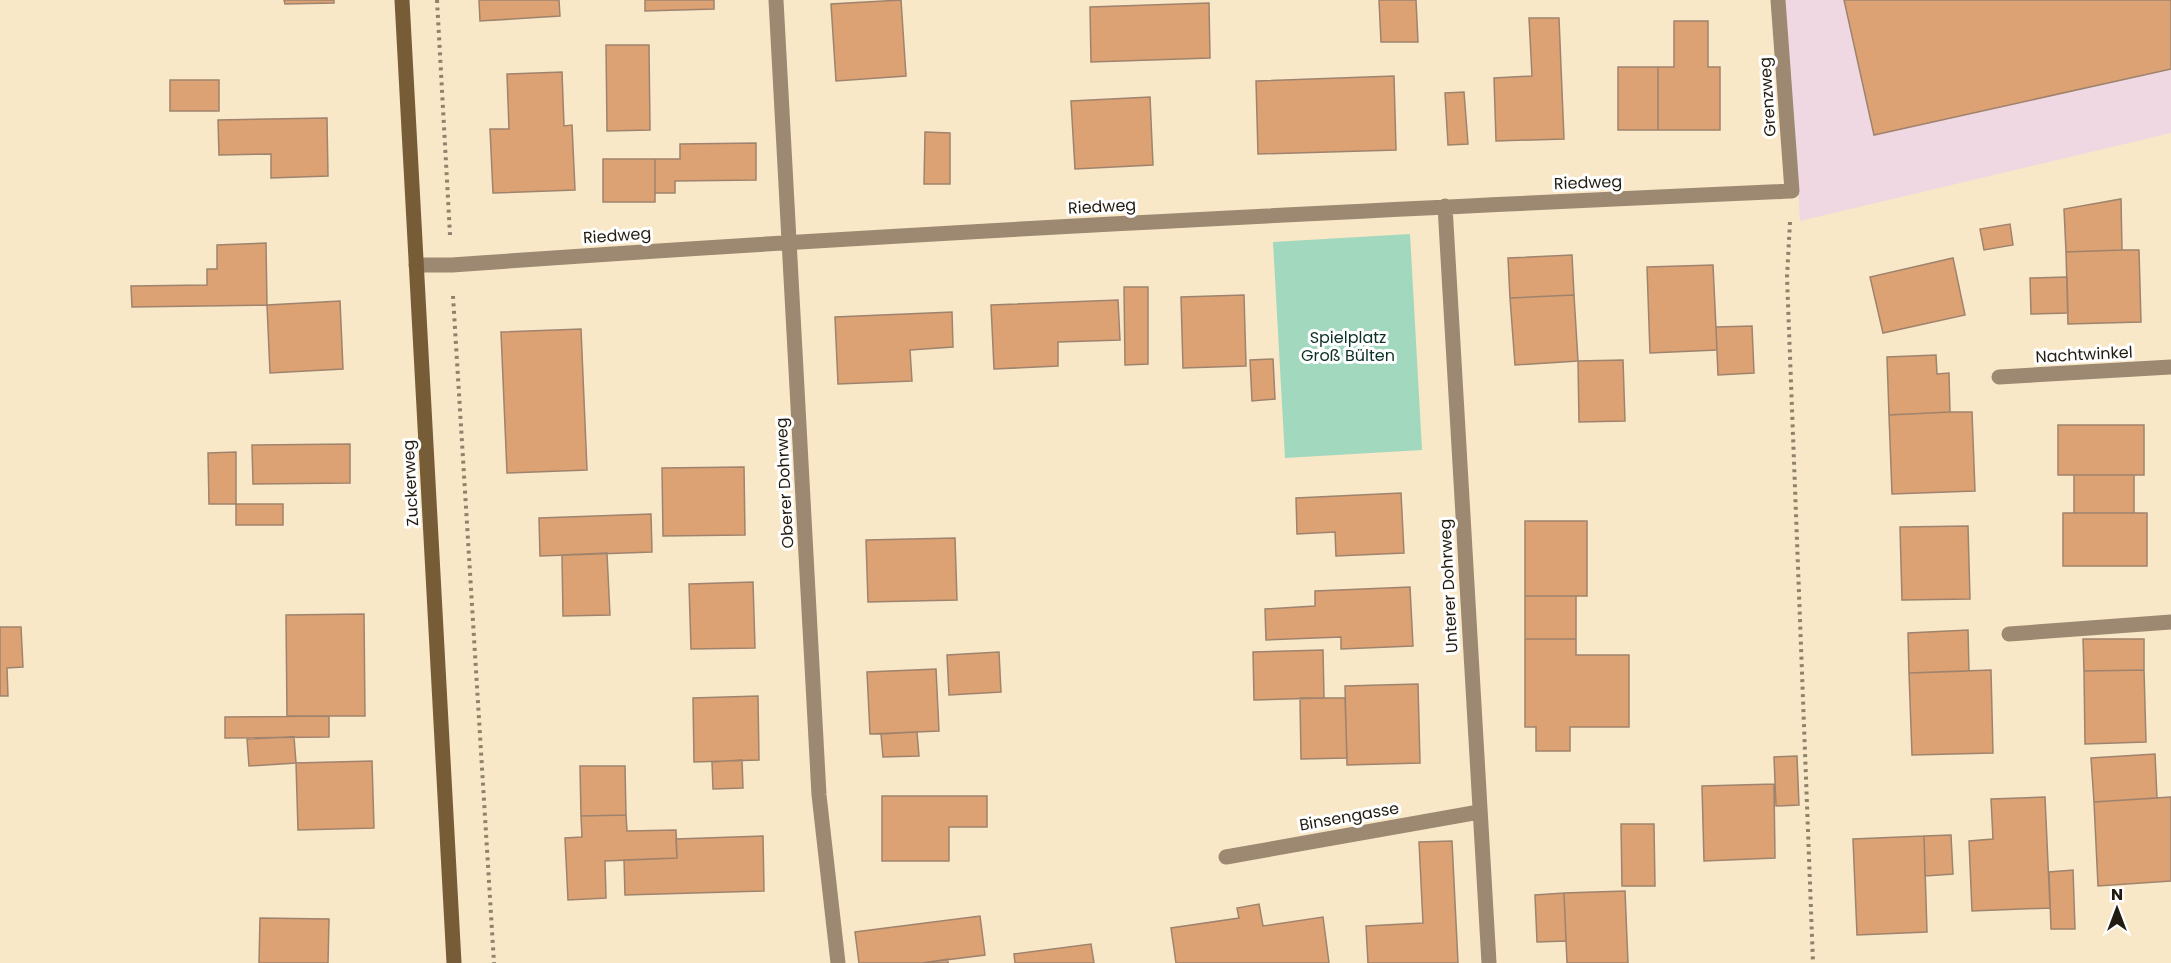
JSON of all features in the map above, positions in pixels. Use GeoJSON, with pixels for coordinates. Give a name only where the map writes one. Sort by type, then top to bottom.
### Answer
{"type":"FeatureCollection","features":[{"type":"Feature","properties":{"kind":"street","name":"Zuckerweg"},"geometry":{"type":"LineString","coordinates":[[402,0],[454,963]]}},
{"type":"Feature","properties":{"kind":"street","name":"Oberer Dohrweg"},"geometry":{"type":"LineString","coordinates":[[776,0],[819,795],[838,963]]}},
{"type":"Feature","properties":{"kind":"street","name":"Grenzweg"},"geometry":{"type":"LineString","coordinates":[[1778,0],[1792,191]]}},
{"type":"Feature","properties":{"kind":"street","name":"Riedweg"},"geometry":{"type":"LineString","coordinates":[[416,265],[452,265],[789,241],[1445,206],[1792,191]]}},
{"type":"Feature","properties":{"kind":"street","name":"Unterer Dohrweg"},"geometry":{"type":"LineString","coordinates":[[1445,206],[1479,812],[1490,963]]}},
{"type":"Feature","properties":{"kind":"street","name":"Nachtwinkel"},"geometry":{"type":"LineString","coordinates":[[1999,377],[2171,368]]}},
{"type":"Feature","properties":{"kind":"street"},"geometry":{"type":"LineString","coordinates":[[2009,634],[2171,622]]}},
{"type":"Feature","properties":{"kind":"street","name":"Binsengasse"},"geometry":{"type":"LineString","coordinates":[[1226,857],[1479,812]]}},
{"type":"Feature","properties":{"kind":"path"},"geometry":{"type":"LineString","coordinates":[[437,0],[494,963]]}},
{"type":"Feature","properties":{"kind":"path"},"geometry":{"type":"LineString","coordinates":[[1792,191],[1787,277],[1813,963]]}},
{"type":"Feature","properties":{"kind":"shaded area"},"geometry":{"type":"Polygon","coordinates":[[[1785,0],[2171,0],[2171,133],[1800,221],[1785,0]]]}},
{"type":"Feature","properties":{"kind":"green space","name":"Spielplatz Groß Bülten"},"geometry":{"type":"Polygon","coordinates":[[[1410,234],[1422,450],[1285,458],[1273,242],[1410,234]]]}},
{"type":"Feature","properties":{"kind":"building"},"geometry":{"type":"Polygon","coordinates":[[[284,0],[334,0],[334,3],[285,4],[284,0]]]}},
{"type":"Feature","properties":{"kind":"building"},"geometry":{"type":"Polygon","coordinates":[[[479,0],[559,0],[560,16],[480,21],[479,0]]]}},
{"type":"Feature","properties":{"kind":"building"},"geometry":{"type":"Polygon","coordinates":[[[645,0],[714,0],[714,9],[645,11],[645,0]]]}},
{"type":"Feature","properties":{"kind":"building"},"geometry":{"type":"Polygon","coordinates":[[[901,0],[906,76],[836,81],[831,4],[901,0]]]}},
{"type":"Feature","properties":{"kind":"building"},"geometry":{"type":"Polygon","coordinates":[[[1379,0],[1416,0],[1418,42],[1381,42],[1379,0]]]}},
{"type":"Feature","properties":{"kind":"building"},"geometry":{"type":"Polygon","coordinates":[[[1844,0],[2171,0],[2171,69],[1874,135],[1844,0]]]}},
{"type":"Feature","properties":{"kind":"building"},"geometry":{"type":"Polygon","coordinates":[[[1209,3],[1210,58],[1091,62],[1090,7],[1209,3]]]}},
{"type":"Feature","properties":{"kind":"building"},"geometry":{"type":"Polygon","coordinates":[[[1529,18],[1559,18],[1564,139],[1496,141],[1494,78],[1532,76],[1529,18]]]}},
{"type":"Feature","properties":{"kind":"building"},"geometry":{"type":"Polygon","coordinates":[[[1674,21],[1708,21],[1708,67],[1720,67],[1720,130],[1658,130],[1658,67],[1674,67],[1674,21]]]}},
{"type":"Feature","properties":{"kind":"building"},"geometry":{"type":"Polygon","coordinates":[[[606,45],[649,45],[650,130],[607,131],[606,45]]]}},
{"type":"Feature","properties":{"kind":"building"},"geometry":{"type":"Polygon","coordinates":[[[1618,67],[1658,67],[1658,130],[1618,130],[1618,67]]]}},
{"type":"Feature","properties":{"kind":"building"},"geometry":{"type":"Polygon","coordinates":[[[562,72],[564,126],[572,125],[575,190],[493,193],[490,129],[509,129],[507,74],[562,72]]]}},
{"type":"Feature","properties":{"kind":"building"},"geometry":{"type":"Polygon","coordinates":[[[1394,76],[1396,150],[1258,154],[1256,81],[1394,76]]]}},
{"type":"Feature","properties":{"kind":"building"},"geometry":{"type":"Polygon","coordinates":[[[170,80],[219,80],[219,111],[170,111],[170,80]]]}},
{"type":"Feature","properties":{"kind":"building"},"geometry":{"type":"Polygon","coordinates":[[[1464,92],[1468,144],[1448,145],[1445,93],[1464,92]]]}},
{"type":"Feature","properties":{"kind":"building"},"geometry":{"type":"Polygon","coordinates":[[[1150,97],[1153,165],[1075,169],[1071,101],[1150,97]]]}},
{"type":"Feature","properties":{"kind":"building"},"geometry":{"type":"Polygon","coordinates":[[[327,118],[328,176],[271,178],[271,154],[219,155],[218,120],[327,118]]]}},
{"type":"Feature","properties":{"kind":"building"},"geometry":{"type":"Polygon","coordinates":[[[925,132],[950,133],[950,184],[924,184],[925,132]]]}},
{"type":"Feature","properties":{"kind":"building"},"geometry":{"type":"Polygon","coordinates":[[[756,143],[756,180],[675,181],[675,193],[655,193],[655,159],[680,159],[680,144],[756,143]]]}},
{"type":"Feature","properties":{"kind":"building"},"geometry":{"type":"Polygon","coordinates":[[[603,159],[655,159],[655,202],[603,202],[603,159]]]}},
{"type":"Feature","properties":{"kind":"building"},"geometry":{"type":"Polygon","coordinates":[[[2121,199],[2122,250],[2066,252],[2064,209],[2121,199]]]}},
{"type":"Feature","properties":{"kind":"building"},"geometry":{"type":"Polygon","coordinates":[[[2010,224],[2013,245],[1984,250],[1980,229],[2010,224]]]}},
{"type":"Feature","properties":{"kind":"building"},"geometry":{"type":"Polygon","coordinates":[[[266,243],[267,305],[132,307],[131,286],[207,285],[207,269],[217,269],[217,245],[266,243]]]}},
{"type":"Feature","properties":{"kind":"building"},"geometry":{"type":"Polygon","coordinates":[[[2139,250],[2141,322],[2068,324],[2066,252],[2139,250]]]}},
{"type":"Feature","properties":{"kind":"building"},"geometry":{"type":"Polygon","coordinates":[[[1572,255],[1574,295],[1510,298],[1508,258],[1572,255]]]}},
{"type":"Feature","properties":{"kind":"building"},"geometry":{"type":"Polygon","coordinates":[[[1953,258],[1965,315],[1883,333],[1870,277],[1953,258]]]}},
{"type":"Feature","properties":{"kind":"building"},"geometry":{"type":"Polygon","coordinates":[[[1713,265],[1717,350],[1650,353],[1647,267],[1713,265]]]}},
{"type":"Feature","properties":{"kind":"building"},"geometry":{"type":"Polygon","coordinates":[[[2067,277],[2068,313],[2031,314],[2030,278],[2067,277]]]}},
{"type":"Feature","properties":{"kind":"building"},"geometry":{"type":"Polygon","coordinates":[[[1124,287],[1148,287],[1148,364],[1125,365],[1124,287]]]}},
{"type":"Feature","properties":{"kind":"building"},"geometry":{"type":"Polygon","coordinates":[[[1244,295],[1246,366],[1183,368],[1181,297],[1244,295]]]}},
{"type":"Feature","properties":{"kind":"building"},"geometry":{"type":"Polygon","coordinates":[[[1574,295],[1578,361],[1515,365],[1510,298],[1574,295]]]}},
{"type":"Feature","properties":{"kind":"building"},"geometry":{"type":"Polygon","coordinates":[[[1118,300],[1120,340],[1058,342],[1058,366],[994,369],[991,305],[1118,300]]]}},
{"type":"Feature","properties":{"kind":"building"},"geometry":{"type":"Polygon","coordinates":[[[340,301],[343,369],[270,373],[267,305],[340,301]]]}},
{"type":"Feature","properties":{"kind":"building"},"geometry":{"type":"Polygon","coordinates":[[[952,312],[953,347],[910,350],[912,381],[838,384],[835,317],[952,312]]]}},
{"type":"Feature","properties":{"kind":"building"},"geometry":{"type":"Polygon","coordinates":[[[1752,326],[1754,373],[1718,375],[1716,327],[1752,326]]]}},
{"type":"Feature","properties":{"kind":"building"},"geometry":{"type":"Polygon","coordinates":[[[581,329],[587,470],[507,473],[501,332],[581,329]]]}},
{"type":"Feature","properties":{"kind":"building"},"geometry":{"type":"Polygon","coordinates":[[[1936,355],[1937,374],[1949,373],[1950,412],[1889,415],[1887,357],[1936,355]]]}},
{"type":"Feature","properties":{"kind":"building"},"geometry":{"type":"Polygon","coordinates":[[[1273,359],[1275,399],[1252,401],[1250,360],[1273,359]]]}},
{"type":"Feature","properties":{"kind":"building"},"geometry":{"type":"Polygon","coordinates":[[[1623,360],[1625,421],[1579,422],[1578,361],[1623,360]]]}},
{"type":"Feature","properties":{"kind":"building"},"geometry":{"type":"Polygon","coordinates":[[[1972,412],[1975,491],[1892,494],[1889,415],[1972,412]]]}},
{"type":"Feature","properties":{"kind":"building"},"geometry":{"type":"Polygon","coordinates":[[[2058,425],[2144,425],[2144,475],[2058,475],[2058,425]]]}},
{"type":"Feature","properties":{"kind":"building"},"geometry":{"type":"Polygon","coordinates":[[[350,444],[350,483],[253,484],[252,445],[350,444]]]}},
{"type":"Feature","properties":{"kind":"building"},"geometry":{"type":"Polygon","coordinates":[[[236,452],[236,504],[209,504],[208,453],[236,452]]]}},
{"type":"Feature","properties":{"kind":"building"},"geometry":{"type":"Polygon","coordinates":[[[744,467],[745,535],[663,536],[662,468],[744,467]]]}},
{"type":"Feature","properties":{"kind":"building"},"geometry":{"type":"Polygon","coordinates":[[[2074,475],[2134,475],[2134,513],[2074,513],[2074,475]]]}},
{"type":"Feature","properties":{"kind":"building"},"geometry":{"type":"Polygon","coordinates":[[[1401,493],[1404,553],[1336,556],[1335,532],[1297,534],[1296,498],[1401,493]]]}},
{"type":"Feature","properties":{"kind":"building"},"geometry":{"type":"Polygon","coordinates":[[[236,504],[283,504],[283,525],[236,525],[236,504]]]}},
{"type":"Feature","properties":{"kind":"building"},"geometry":{"type":"Polygon","coordinates":[[[2063,513],[2147,513],[2147,566],[2063,566],[2063,513]]]}},
{"type":"Feature","properties":{"kind":"building"},"geometry":{"type":"Polygon","coordinates":[[[651,514],[652,552],[540,556],[539,518],[651,514]]]}},
{"type":"Feature","properties":{"kind":"building"},"geometry":{"type":"Polygon","coordinates":[[[1525,521],[1587,521],[1587,596],[1525,596],[1525,521]]]}},
{"type":"Feature","properties":{"kind":"building"},"geometry":{"type":"Polygon","coordinates":[[[1968,526],[1970,599],[1902,600],[1900,527],[1968,526]]]}},
{"type":"Feature","properties":{"kind":"building"},"geometry":{"type":"Polygon","coordinates":[[[955,538],[957,600],[868,602],[866,540],[955,538]]]}},
{"type":"Feature","properties":{"kind":"building"},"geometry":{"type":"Polygon","coordinates":[[[607,553],[610,615],[563,616],[562,555],[607,553]]]}},
{"type":"Feature","properties":{"kind":"building"},"geometry":{"type":"Polygon","coordinates":[[[753,582],[755,648],[691,649],[689,584],[753,582]]]}},
{"type":"Feature","properties":{"kind":"building"},"geometry":{"type":"Polygon","coordinates":[[[1410,587],[1413,646],[1341,649],[1341,637],[1266,640],[1265,609],[1315,606],[1315,591],[1410,587]]]}},
{"type":"Feature","properties":{"kind":"building"},"geometry":{"type":"Polygon","coordinates":[[[1525,596],[1576,596],[1576,639],[1525,639],[1525,596]]]}},
{"type":"Feature","properties":{"kind":"building"},"geometry":{"type":"Polygon","coordinates":[[[364,614],[365,716],[287,716],[286,615],[364,614]]]}},
{"type":"Feature","properties":{"kind":"building"},"geometry":{"type":"Polygon","coordinates":[[[0,627],[21,627],[23,667],[7,668],[8,696],[0,696],[0,627]]]}},
{"type":"Feature","properties":{"kind":"building"},"geometry":{"type":"Polygon","coordinates":[[[1968,630],[1969,671],[1909,673],[1908,633],[1968,630]]]}},
{"type":"Feature","properties":{"kind":"building"},"geometry":{"type":"Polygon","coordinates":[[[1525,639],[1576,639],[1576,655],[1629,655],[1629,727],[1570,727],[1570,751],[1536,751],[1536,727],[1525,727],[1525,639]]]}},
{"type":"Feature","properties":{"kind":"building"},"geometry":{"type":"Polygon","coordinates":[[[2083,639],[2144,639],[2144,670],[2084,671],[2083,639]]]}},
{"type":"Feature","properties":{"kind":"building"},"geometry":{"type":"Polygon","coordinates":[[[1323,650],[1324,698],[1254,700],[1253,652],[1323,650]]]}},
{"type":"Feature","properties":{"kind":"building"},"geometry":{"type":"Polygon","coordinates":[[[999,652],[1001,692],[949,695],[947,655],[999,652]]]}},
{"type":"Feature","properties":{"kind":"building"},"geometry":{"type":"Polygon","coordinates":[[[936,669],[939,731],[870,734],[867,672],[936,669]]]}},
{"type":"Feature","properties":{"kind":"building"},"geometry":{"type":"Polygon","coordinates":[[[1991,670],[1993,753],[1912,755],[1909,673],[1991,670]]]}},
{"type":"Feature","properties":{"kind":"building"},"geometry":{"type":"Polygon","coordinates":[[[2144,670],[2146,742],[2085,744],[2084,671],[2144,670]]]}},
{"type":"Feature","properties":{"kind":"building"},"geometry":{"type":"Polygon","coordinates":[[[1418,684],[1420,763],[1347,765],[1345,686],[1418,684]]]}},
{"type":"Feature","properties":{"kind":"building"},"geometry":{"type":"Polygon","coordinates":[[[758,696],[759,760],[694,762],[693,698],[758,696]]]}},
{"type":"Feature","properties":{"kind":"building"},"geometry":{"type":"Polygon","coordinates":[[[1300,698],[1345,698],[1347,758],[1301,759],[1300,698]]]}},
{"type":"Feature","properties":{"kind":"building"},"geometry":{"type":"Polygon","coordinates":[[[329,716],[329,737],[225,738],[225,717],[329,716]]]}},
{"type":"Feature","properties":{"kind":"building"},"geometry":{"type":"Polygon","coordinates":[[[917,732],[919,756],[883,757],[881,734],[917,732]]]}},
{"type":"Feature","properties":{"kind":"building"},"geometry":{"type":"Polygon","coordinates":[[[294,737],[296,763],[249,766],[247,739],[294,737]]]}},
{"type":"Feature","properties":{"kind":"building"},"geometry":{"type":"Polygon","coordinates":[[[2155,754],[2157,798],[2094,802],[2091,758],[2155,754]]]}},
{"type":"Feature","properties":{"kind":"building"},"geometry":{"type":"Polygon","coordinates":[[[1797,756],[1799,805],[1776,806],[1774,757],[1797,756]]]}},
{"type":"Feature","properties":{"kind":"building"},"geometry":{"type":"Polygon","coordinates":[[[742,760],[743,788],[713,789],[712,762],[742,760]]]}},
{"type":"Feature","properties":{"kind":"building"},"geometry":{"type":"Polygon","coordinates":[[[372,761],[374,828],[298,830],[296,763],[372,761]]]}},
{"type":"Feature","properties":{"kind":"building"},"geometry":{"type":"Polygon","coordinates":[[[580,766],[625,766],[626,815],[581,816],[580,766]]]}},
{"type":"Feature","properties":{"kind":"building"},"geometry":{"type":"Polygon","coordinates":[[[1774,784],[1775,858],[1704,861],[1702,786],[1774,784]]]}},
{"type":"Feature","properties":{"kind":"building"},"geometry":{"type":"Polygon","coordinates":[[[882,796],[987,796],[987,827],[949,827],[949,861],[882,861],[882,796]]]}},
{"type":"Feature","properties":{"kind":"building"},"geometry":{"type":"Polygon","coordinates":[[[2045,797],[2050,908],[1972,911],[1969,841],[1993,839],[1991,799],[2045,797]]]}},
{"type":"Feature","properties":{"kind":"building"},"geometry":{"type":"Polygon","coordinates":[[[2171,797],[2171,881],[2098,886],[2094,802],[2171,797]]]}},
{"type":"Feature","properties":{"kind":"building"},"geometry":{"type":"Polygon","coordinates":[[[626,815],[627,831],[676,830],[677,858],[605,861],[606,898],[568,900],[565,838],[582,837],[581,816],[626,815]]]}},
{"type":"Feature","properties":{"kind":"building"},"geometry":{"type":"Polygon","coordinates":[[[1621,824],[1654,824],[1655,886],[1622,886],[1621,824]]]}},
{"type":"Feature","properties":{"kind":"building"},"geometry":{"type":"Polygon","coordinates":[[[1951,835],[1953,874],[1925,876],[1924,836],[1951,835]]]}},
{"type":"Feature","properties":{"kind":"building"},"geometry":{"type":"Polygon","coordinates":[[[763,836],[764,891],[625,895],[624,860],[677,858],[676,839],[763,836]]]}},
{"type":"Feature","properties":{"kind":"building"},"geometry":{"type":"Polygon","coordinates":[[[1924,836],[1927,932],[1857,935],[1853,839],[1924,836]]]}},
{"type":"Feature","properties":{"kind":"building"},"geometry":{"type":"Polygon","coordinates":[[[1452,841],[1458,963],[1368,963],[1366,926],[1423,923],[1419,842],[1452,841]]]}},
{"type":"Feature","properties":{"kind":"building"},"geometry":{"type":"Polygon","coordinates":[[[2073,870],[2075,929],[2051,929],[2049,872],[2073,870]]]}},
{"type":"Feature","properties":{"kind":"building"},"geometry":{"type":"Polygon","coordinates":[[[1625,891],[1628,963],[1567,963],[1564,893],[1625,891]]]}},
{"type":"Feature","properties":{"kind":"building"},"geometry":{"type":"Polygon","coordinates":[[[1564,893],[1566,941],[1537,942],[1535,895],[1564,893]]]}},
{"type":"Feature","properties":{"kind":"building"},"geometry":{"type":"Polygon","coordinates":[[[1259,904],[1263,926],[1323,917],[1329,963],[1176,963],[1171,928],[1239,918],[1237,908],[1259,904]]]}},
{"type":"Feature","properties":{"kind":"building"},"geometry":{"type":"Polygon","coordinates":[[[980,916],[985,955],[922,963],[859,963],[855,932],[980,916]]]}},
{"type":"Feature","properties":{"kind":"building"},"geometry":{"type":"Polygon","coordinates":[[[260,918],[329,919],[328,963],[259,963],[260,918]]]}},
{"type":"Feature","properties":{"kind":"building"},"geometry":{"type":"Polygon","coordinates":[[[1091,944],[1094,963],[1015,963],[1014,954],[1091,944]]]}},
{"type":"Feature","properties":{"kind":"building"},"geometry":{"type":"Polygon","coordinates":[[[948,959],[948,963],[922,963],[948,959]]]}}]}
